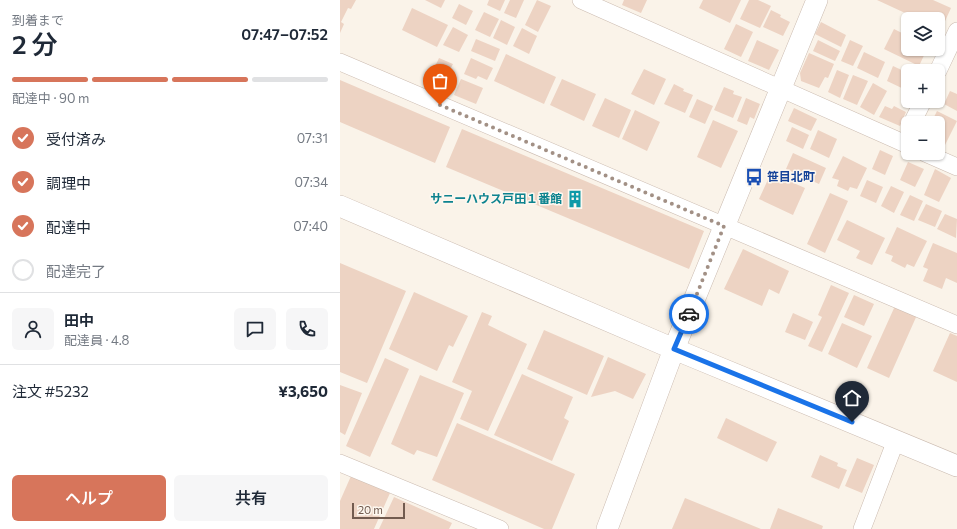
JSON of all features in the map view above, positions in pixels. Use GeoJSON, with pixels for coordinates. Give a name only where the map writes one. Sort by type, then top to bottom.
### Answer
{"type":"FeatureCollection","features":[{"type":"Feature","properties":{"kind":"street"},"geometry":{"type":"LineString","coordinates":[[607,529],[674,349],[817,0]]}},
{"type":"Feature","properties":{"kind":"street"},"geometry":{"type":"LineString","coordinates":[[585,1],[780,89],[901,138]]}},
{"type":"Feature","properties":{"kind":"street"},"geometry":{"type":"LineString","coordinates":[[941,64],[957,31]]}},
{"type":"Feature","properties":{"kind":"street"},"geometry":{"type":"LineString","coordinates":[[340,62],[957,325]]}},
{"type":"Feature","properties":{"kind":"street"},"geometry":{"type":"LineString","coordinates":[[941,160],[957,167]]}},
{"type":"Feature","properties":{"kind":"street"},"geometry":{"type":"LineString","coordinates":[[340,206],[674,349],[957,466]]}},
{"type":"Feature","properties":{"kind":"street"},"geometry":{"type":"LineString","coordinates":[[862,529],[896,440]]}},
{"type":"Feature","properties":{"kind":"street"},"geometry":{"type":"LineString","coordinates":[[340,463],[500,529]]}},
{"type":"Feature","properties":{"kind":"building"},"geometry":{"type":"Polygon","coordinates":[[[340,0],[356,0],[351,9],[348,8],[341,22],[344,24],[340,33],[340,0]]]}},
{"type":"Feature","properties":{"kind":"building"},"geometry":{"type":"Polygon","coordinates":[[[425,0],[445,0],[441,8],[425,0]]]}},
{"type":"Feature","properties":{"kind":"building"},"geometry":{"type":"Polygon","coordinates":[[[489,0],[505,0],[500,11],[487,5],[489,0]]]}},
{"type":"Feature","properties":{"kind":"building"},"geometry":{"type":"Polygon","coordinates":[[[510,0],[524,0],[516,18],[504,13],[510,0]]]}},
{"type":"Feature","properties":{"kind":"building"},"geometry":{"type":"Polygon","coordinates":[[[537,0],[551,6],[538,32],[525,25],[537,0]]]}},
{"type":"Feature","properties":{"kind":"building"},"geometry":{"type":"Polygon","coordinates":[[[624,0],[647,0],[641,13],[622,5],[624,0]]]}},
{"type":"Feature","properties":{"kind":"building"},"geometry":{"type":"Polygon","coordinates":[[[703,0],[741,0],[730,23],[699,8],[703,0]]]}},
{"type":"Feature","properties":{"kind":"building"},"geometry":{"type":"Polygon","coordinates":[[[749,0],[758,0],[771,6],[760,28],[740,19],[749,0]]]}},
{"type":"Feature","properties":{"kind":"building"},"geometry":{"type":"Polygon","coordinates":[[[877,0],[933,0],[951,8],[945,21],[945,12],[903,12],[877,0]]]}},
{"type":"Feature","properties":{"kind":"building"},"geometry":{"type":"Polygon","coordinates":[[[459,4],[473,11],[466,25],[452,18],[459,4]]]}},
{"type":"Feature","properties":{"kind":"building"},"geometry":{"type":"Polygon","coordinates":[[[412,8],[448,25],[437,47],[402,30],[412,8]]]}},
{"type":"Feature","properties":{"kind":"building"},"geometry":{"type":"Polygon","coordinates":[[[771,10],[790,22],[783,36],[763,27],[771,10]]]}},
{"type":"Feature","properties":{"kind":"building"},"geometry":{"type":"Polygon","coordinates":[[[484,12],[499,19],[490,37],[475,30],[484,12]]]}},
{"type":"Feature","properties":{"kind":"building"},"geometry":{"type":"Polygon","coordinates":[[[501,20],[515,27],[507,45],[493,38],[501,20]]]}},
{"type":"Feature","properties":{"kind":"building"},"geometry":{"type":"Polygon","coordinates":[[[821,22],[846,35],[841,47],[815,34],[821,22]]]}},
{"type":"Feature","properties":{"kind":"building"},"geometry":{"type":"Polygon","coordinates":[[[736,24],[753,32],[741,57],[724,49],[736,24]]]}},
{"type":"Feature","properties":{"kind":"building"},"geometry":{"type":"Polygon","coordinates":[[[453,27],[468,35],[459,52],[443,45],[453,27]]]}},
{"type":"Feature","properties":{"kind":"building"},"geometry":{"type":"Polygon","coordinates":[[[522,28],[537,36],[529,54],[513,46],[522,28]]]}},
{"type":"Feature","properties":{"kind":"building"},"geometry":{"type":"Polygon","coordinates":[[[894,29],[901,32],[901,56],[924,56],[920,64],[915,64],[884,49],[894,29]]]}},
{"type":"Feature","properties":{"kind":"building"},"geometry":{"type":"Polygon","coordinates":[[[476,39],[500,49],[495,61],[471,51],[476,39]]]}},
{"type":"Feature","properties":{"kind":"building"},"geometry":{"type":"Polygon","coordinates":[[[757,40],[779,50],[769,70],[748,61],[757,40]]]}},
{"type":"Feature","properties":{"kind":"building"},"geometry":{"type":"Polygon","coordinates":[[[818,40],[840,51],[835,61],[813,51],[818,40]]]}},
{"type":"Feature","properties":{"kind":"building"},"geometry":{"type":"Polygon","coordinates":[[[850,40],[863,46],[853,66],[841,61],[850,40]]]}},
{"type":"Feature","properties":{"kind":"building"},"geometry":{"type":"Polygon","coordinates":[[[864,52],[885,62],[878,78],[857,68],[864,52]]]}},
{"type":"Feature","properties":{"kind":"building"},"geometry":{"type":"Polygon","coordinates":[[[809,53],[834,64],[828,78],[825,77],[819,88],[801,81],[800,73],[809,53]]]}},
{"type":"Feature","properties":{"kind":"building"},"geometry":{"type":"Polygon","coordinates":[[[506,54],[556,77],[544,104],[494,81],[506,54]]]}},
{"type":"Feature","properties":{"kind":"building"},"geometry":{"type":"Polygon","coordinates":[[[439,58],[453,64],[442,85],[429,79],[439,58]]]}},
{"type":"Feature","properties":{"kind":"building"},"geometry":{"type":"Polygon","coordinates":[[[471,58],[493,68],[487,80],[478,76],[476,79],[464,74],[471,58]]]}},
{"type":"Feature","properties":{"kind":"building"},"geometry":{"type":"Polygon","coordinates":[[[893,66],[901,70],[901,88],[887,81],[893,66]]]}},
{"type":"Feature","properties":{"kind":"building"},"geometry":{"type":"Polygon","coordinates":[[[644,69],[666,79],[654,105],[631,94],[644,69]]]}},
{"type":"Feature","properties":{"kind":"building"},"geometry":{"type":"Polygon","coordinates":[[[837,70],[849,75],[840,98],[828,92],[837,70]]]}},
{"type":"Feature","properties":{"kind":"building"},"geometry":{"type":"Polygon","coordinates":[[[853,75],[868,81],[857,105],[843,99],[853,75]]]}},
{"type":"Feature","properties":{"kind":"building"},"geometry":{"type":"Polygon","coordinates":[[[461,79],[483,88],[476,104],[454,95],[461,79]]]}},
{"type":"Feature","properties":{"kind":"building"},"geometry":{"type":"Polygon","coordinates":[[[562,79],[596,94],[584,121],[550,105],[562,79]]]}},
{"type":"Feature","properties":{"kind":"building"},"geometry":{"type":"Polygon","coordinates":[[[340,80],[450,127],[435,163],[340,122],[340,80]]]}},
{"type":"Feature","properties":{"kind":"building"},"geometry":{"type":"Polygon","coordinates":[[[873,83],[887,91],[874,115],[860,107],[873,83]]]}},
{"type":"Feature","properties":{"kind":"building"},"geometry":{"type":"Polygon","coordinates":[[[674,84],[684,89],[683,91],[693,95],[685,113],[664,104],[674,84]]]}},
{"type":"Feature","properties":{"kind":"building"},"geometry":{"type":"Polygon","coordinates":[[[724,87],[734,91],[733,94],[742,97],[733,118],[714,110],[724,87]]]}},
{"type":"Feature","properties":{"kind":"building"},"geometry":{"type":"Polygon","coordinates":[[[950,91],[957,94],[957,111],[945,105],[950,91]]]}},
{"type":"Feature","properties":{"kind":"building"},"geometry":{"type":"Polygon","coordinates":[[[605,98],[631,110],[619,138],[592,126],[605,98]]]}},
{"type":"Feature","properties":{"kind":"building"},"geometry":{"type":"Polygon","coordinates":[[[746,98],[760,104],[754,119],[750,117],[747,125],[737,121],[746,98]]]}},
{"type":"Feature","properties":{"kind":"building"},"geometry":{"type":"Polygon","coordinates":[[[697,99],[713,106],[705,124],[689,117],[697,99]]]}},
{"type":"Feature","properties":{"kind":"building"},"geometry":{"type":"Polygon","coordinates":[[[885,106],[892,109],[894,106],[906,112],[904,116],[901,116],[900,126],[879,117],[885,106]]]}},
{"type":"Feature","properties":{"kind":"building"},"geometry":{"type":"Polygon","coordinates":[[[794,108],[817,119],[811,131],[788,121],[794,108]]]}},
{"type":"Feature","properties":{"kind":"building"},"geometry":{"type":"Polygon","coordinates":[[[635,110],[660,122],[647,151],[622,139],[635,110]]]}},
{"type":"Feature","properties":{"kind":"building"},"geometry":{"type":"Polygon","coordinates":[[[937,111],[957,121],[945,145],[945,116],[934,116],[937,111]]]}},
{"type":"Feature","properties":{"kind":"building"},"geometry":{"type":"Polygon","coordinates":[[[713,120],[738,131],[721,168],[697,157],[713,120]]]}},
{"type":"Feature","properties":{"kind":"building"},"geometry":{"type":"Polygon","coordinates":[[[792,127],[809,135],[803,149],[786,141],[792,127]]]}},
{"type":"Feature","properties":{"kind":"building","name":"サニーハウス戸田１番館"},"geometry":{"type":"Polygon","coordinates":[[[462,129],[704,231],[689,269],[446,167],[462,129]]]}},
{"type":"Feature","properties":{"kind":"building"},"geometry":{"type":"Polygon","coordinates":[[[818,130],[837,139],[829,158],[810,149],[818,130]]]}},
{"type":"Feature","properties":{"kind":"building"},"geometry":{"type":"Polygon","coordinates":[[[880,150],[893,156],[885,175],[872,169],[880,150]]]}},
{"type":"Feature","properties":{"kind":"building"},"geometry":{"type":"Polygon","coordinates":[[[793,153],[826,168],[819,184],[786,169],[793,153]]]}},
{"type":"Feature","properties":{"kind":"building"},"geometry":{"type":"Polygon","coordinates":[[[843,156],[867,168],[857,189],[850,187],[848,191],[837,186],[839,180],[832,178],[843,156]]]}},
{"type":"Feature","properties":{"kind":"building"},"geometry":{"type":"Polygon","coordinates":[[[908,162],[924,169],[915,187],[900,180],[908,162]]]}},
{"type":"Feature","properties":{"kind":"building"},"geometry":{"type":"Polygon","coordinates":[[[935,169],[951,178],[939,202],[924,195],[935,169]]]}},
{"type":"Feature","properties":{"kind":"building"},"geometry":{"type":"Polygon","coordinates":[[[771,173],[805,188],[793,215],[759,199],[771,173]]]}},
{"type":"Feature","properties":{"kind":"building"},"geometry":{"type":"Polygon","coordinates":[[[867,180],[883,187],[876,203],[860,196],[867,180]]]}},
{"type":"Feature","properties":{"kind":"building"},"geometry":{"type":"Polygon","coordinates":[[[891,186],[904,192],[894,213],[881,206],[891,186]]]}},
{"type":"Feature","properties":{"kind":"building"},"geometry":{"type":"Polygon","coordinates":[[[830,193],[848,201],[825,253],[807,244],[830,193]]]}},
{"type":"Feature","properties":{"kind":"building"},"geometry":{"type":"Polygon","coordinates":[[[910,195],[923,201],[914,221],[900,215],[910,195]]]}},
{"type":"Feature","properties":{"kind":"building"},"geometry":{"type":"Polygon","coordinates":[[[926,204],[942,211],[935,227],[918,220],[926,204]]]}},
{"type":"Feature","properties":{"kind":"building"},"geometry":{"type":"Polygon","coordinates":[[[945,214],[957,219],[956,238],[937,229],[945,214]]]}},
{"type":"Feature","properties":{"kind":"building"},"geometry":{"type":"Polygon","coordinates":[[[847,220],[885,238],[872,265],[856,258],[860,251],[837,240],[847,220]]]}},
{"type":"Feature","properties":{"kind":"building"},"geometry":{"type":"Polygon","coordinates":[[[897,227],[927,241],[914,267],[907,264],[905,268],[891,261],[893,256],[885,253],[897,227]]]}},
{"type":"Feature","properties":{"kind":"building"},"geometry":{"type":"Polygon","coordinates":[[[933,243],[957,253],[957,283],[946,278],[942,289],[923,281],[928,269],[923,267],[933,243]]]}},
{"type":"Feature","properties":{"kind":"building"},"geometry":{"type":"Polygon","coordinates":[[[743,249],[789,271],[779,294],[769,289],[762,306],[724,289],[743,249]]]}},
{"type":"Feature","properties":{"kind":"building"},"geometry":{"type":"Polygon","coordinates":[[[340,263],[406,291],[367,383],[340,372],[340,263]]]}},
{"type":"Feature","properties":{"kind":"building"},"geometry":{"type":"Polygon","coordinates":[[[831,285],[849,293],[822,352],[808,346],[822,317],[818,315],[831,285]]]}},
{"type":"Feature","properties":{"kind":"building"},"geometry":{"type":"Polygon","coordinates":[[[414,292],[468,316],[453,347],[449,345],[437,371],[389,349],[414,292]]]}},
{"type":"Feature","properties":{"kind":"building"},"geometry":{"type":"Polygon","coordinates":[[[854,295],[874,304],[864,326],[844,317],[854,295]]]}},
{"type":"Feature","properties":{"kind":"building"},"geometry":{"type":"Polygon","coordinates":[[[895,306],[917,315],[889,378],[867,368],[895,306]]]}},
{"type":"Feature","properties":{"kind":"building"},"geometry":{"type":"Polygon","coordinates":[[[482,312],[492,316],[488,325],[527,344],[488,431],[460,419],[472,391],[452,382],[482,312]]]}},
{"type":"Feature","properties":{"kind":"building"},"geometry":{"type":"Polygon","coordinates":[[[793,313],[813,322],[805,340],[785,332],[793,313]]]}},
{"type":"Feature","properties":{"kind":"building"},"geometry":{"type":"Polygon","coordinates":[[[842,323],[872,336],[857,368],[828,354],[842,323]]]}},
{"type":"Feature","properties":{"kind":"building"},"geometry":{"type":"Polygon","coordinates":[[[544,330],[604,356],[587,395],[527,369],[544,330]]]}},
{"type":"Feature","properties":{"kind":"building"},"geometry":{"type":"Polygon","coordinates":[[[950,333],[957,336],[957,382],[933,371],[950,333]]]}},
{"type":"Feature","properties":{"kind":"building"},"geometry":{"type":"Polygon","coordinates":[[[608,357],[646,374],[633,399],[615,391],[591,397],[608,357]]]}},
{"type":"Feature","properties":{"kind":"building"},"geometry":{"type":"Polygon","coordinates":[[[385,358],[409,369],[370,457],[346,446],[385,358]]]}},
{"type":"Feature","properties":{"kind":"building"},"geometry":{"type":"Polygon","coordinates":[[[522,374],[573,397],[564,418],[569,421],[552,461],[494,435],[522,374]]]}},
{"type":"Feature","properties":{"kind":"building"},"geometry":{"type":"Polygon","coordinates":[[[420,375],[464,393],[437,457],[417,450],[414,455],[391,444],[420,375]]]}},
{"type":"Feature","properties":{"kind":"building"},"geometry":{"type":"Polygon","coordinates":[[[340,385],[362,393],[345,435],[340,432],[340,385]]]}},
{"type":"Feature","properties":{"kind":"building"},"geometry":{"type":"Polygon","coordinates":[[[726,418],[777,442],[767,462],[717,438],[726,418]]]}},
{"type":"Feature","properties":{"kind":"building"},"geometry":{"type":"Polygon","coordinates":[[[457,423],[575,474],[552,529],[544,529],[432,480],[457,423]]]}},
{"type":"Feature","properties":{"kind":"building"},"geometry":{"type":"Polygon","coordinates":[[[820,455],[838,463],[837,466],[847,470],[839,489],[811,477],[820,455]]]}},
{"type":"Feature","properties":{"kind":"building"},"geometry":{"type":"Polygon","coordinates":[[[857,458],[874,465],[862,493],[845,486],[857,458]]]}},
{"type":"Feature","properties":{"kind":"building"},"geometry":{"type":"Polygon","coordinates":[[[351,476],[390,493],[374,529],[340,529],[340,501],[351,476]]]}},
{"type":"Feature","properties":{"kind":"building"},"geometry":{"type":"Polygon","coordinates":[[[394,497],[452,523],[449,529],[379,529],[394,497]]]}},
{"type":"Feature","properties":{"kind":"building"},"geometry":{"type":"Polygon","coordinates":[[[685,498],[761,529],[672,529],[685,498]]]}},
{"type":"Feature","properties":{"kind":"building"},"geometry":{"type":"Polygon","coordinates":[[[778,508],[823,526],[822,529],[770,529],[778,508]]]}},
{"type":"Feature","properties":{"kind":"way so far"},"geometry":{"type":"LineString","coordinates":[[440,105],[724,226],[689,314]]}},
{"type":"Feature","properties":{"kind":"place","name":"笹目北町"},"geometry":{"type":"Point","coordinates":[754,177]}},
{"type":"Feature","properties":{"kind":"place","name":"サニーハウス戸田１番館"},"geometry":{"type":"Point","coordinates":[575,199]}},
{"type":"Feature","properties":{"kind":"route"},"geometry":{"type":"LineString","coordinates":[[689,314],[674,349],[852,422]]}}]}
